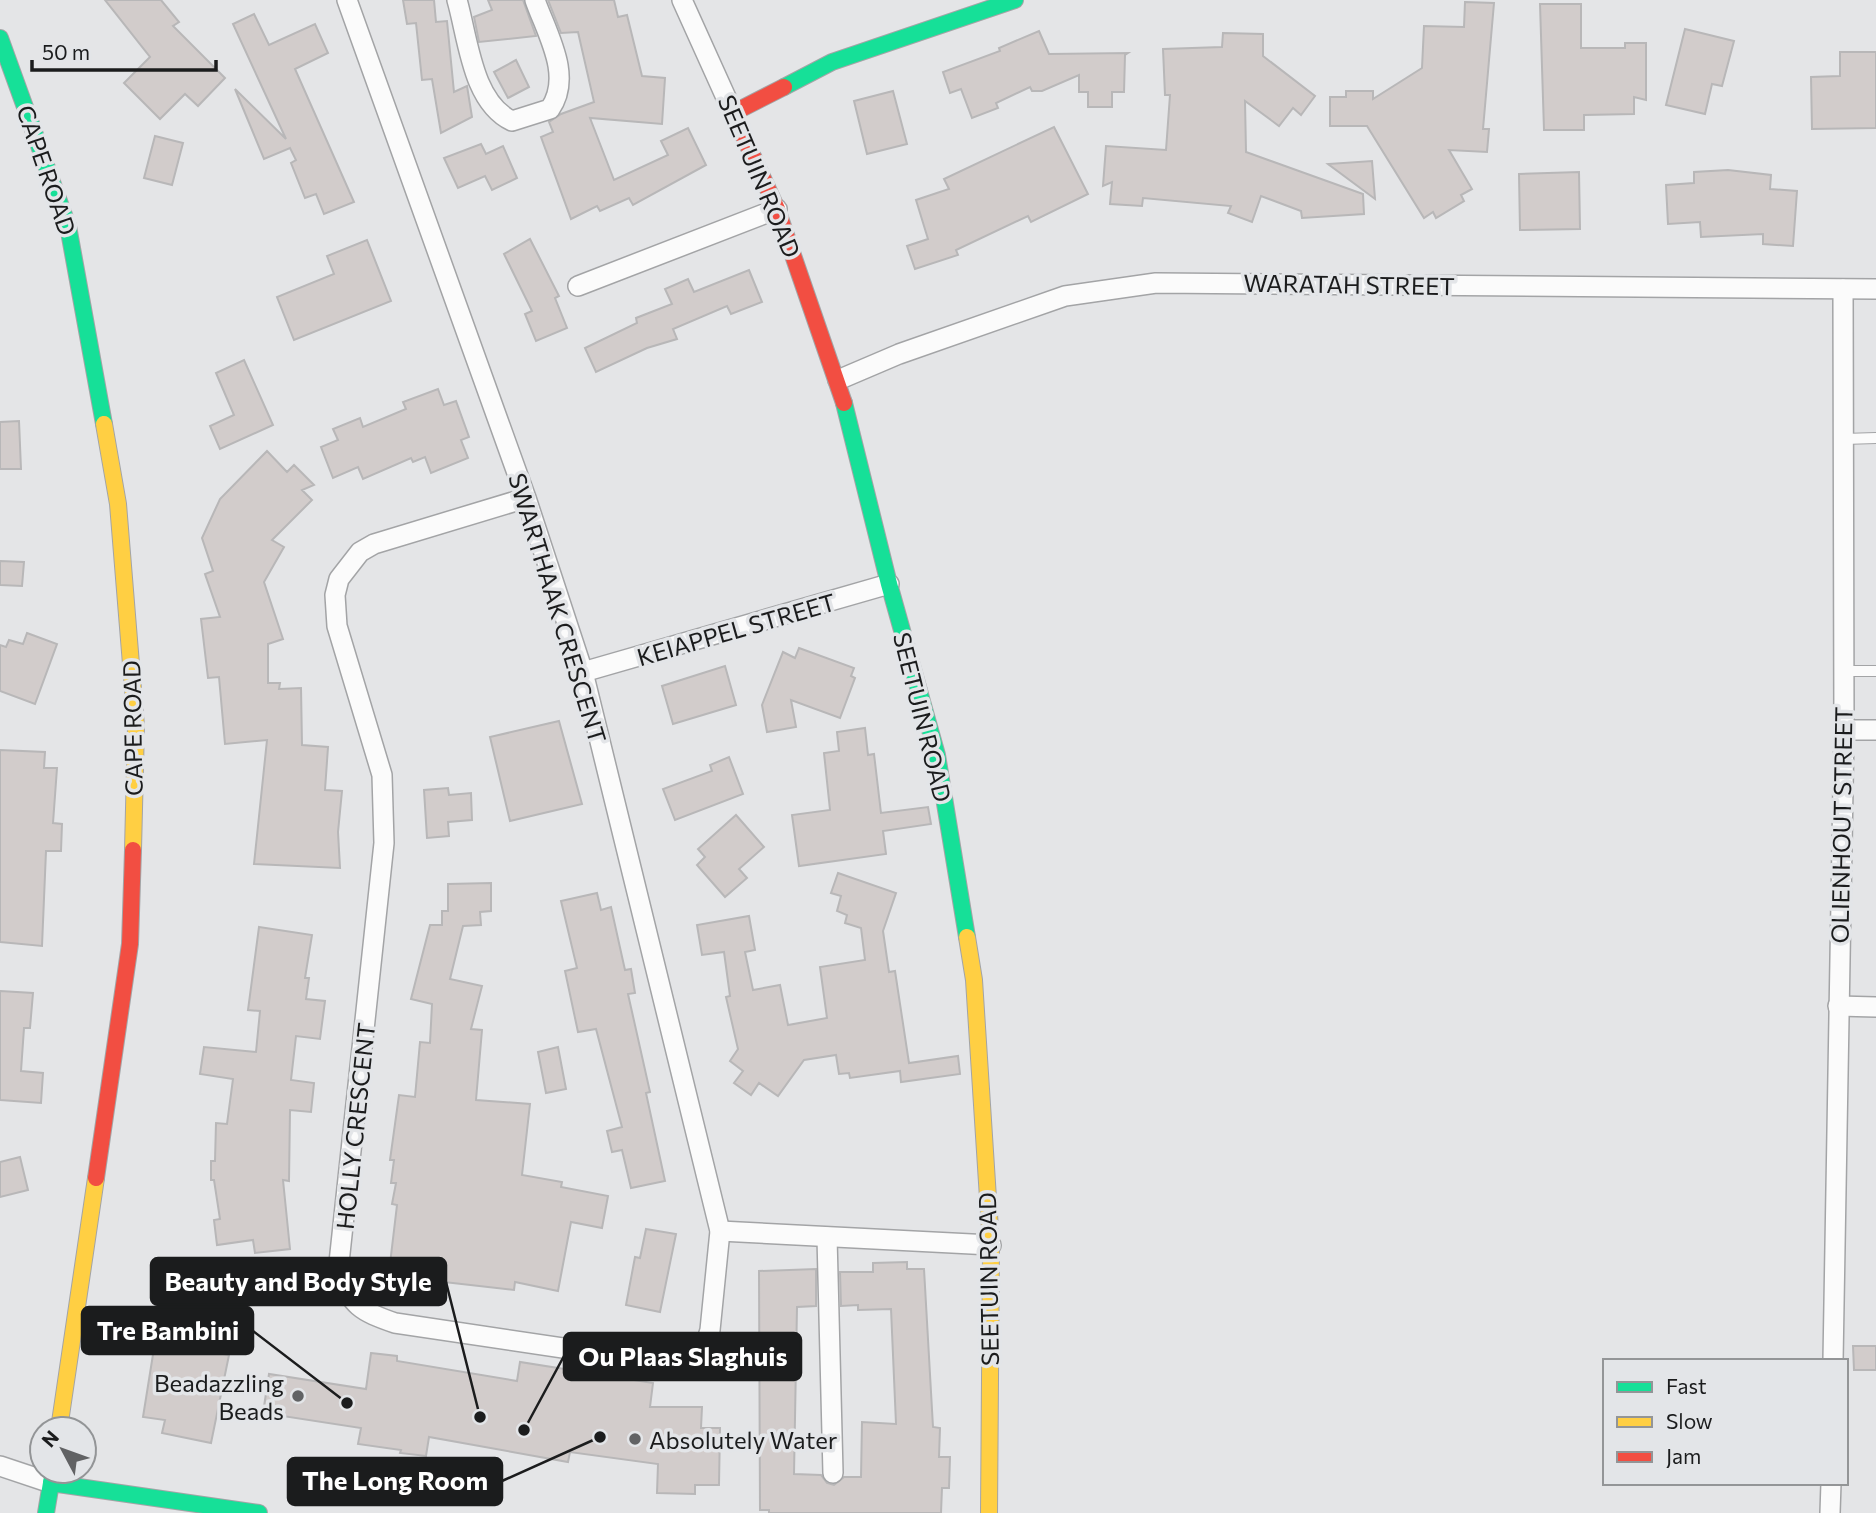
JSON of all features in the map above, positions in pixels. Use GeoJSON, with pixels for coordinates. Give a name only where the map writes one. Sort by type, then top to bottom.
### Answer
{"type":"FeatureCollection","features":[{"type":"Feature","properties":{"kind":"street","name":"SWARTHAAK CRESCENT"},"geometry":{"type":"LineString","coordinates":[[347,0],[526,498],[583,672],[720,1231]]}},
{"type":"Feature","properties":{"kind":"street"},"geometry":{"type":"LineString","coordinates":[[457,0],[482,88],[492,106],[512,121],[550,109],[560,91],[559,68],[535,0]]}},
{"type":"Feature","properties":{"kind":"street","name":"SEETUIN ROAD"},"geometry":{"type":"LineString","coordinates":[[682,0],[777,209],[838,380],[889,584],[937,755],[974,980],[991,1245],[989,1513]]}},
{"type":"Feature","properties":{"kind":"street"},"geometry":{"type":"LineString","coordinates":[[733,113],[832,62],[1015,0]]}},
{"type":"Feature","properties":{"kind":"street","name":"CAPE ROAD"},"geometry":{"type":"LineString","coordinates":[[0,38],[68,226],[118,504],[136,726],[130,944],[61,1415]]}},
{"type":"Feature","properties":{"kind":"street"},"geometry":{"type":"LineString","coordinates":[[578,286],[777,209]]}},
{"type":"Feature","properties":{"kind":"street","name":"WARATAH STREET"},"geometry":{"type":"LineString","coordinates":[[838,380],[899,354],[1065,296],[1156,283],[1876,289]]}},
{"type":"Feature","properties":{"kind":"street","name":"OLIENHOUT STREET"},"geometry":{"type":"LineString","coordinates":[[1833,1359],[1844,730],[1843,289]]}},
{"type":"Feature","properties":{"kind":"street","name":"HOLLY CRESCENT"},"geometry":{"type":"LineString","coordinates":[[526,498],[373,544],[347,565],[335,595],[337,626],[382,775],[384,843],[338,1272],[349,1298],[371,1315],[394,1323],[664,1363],[696,1353],[707,1342],[720,1231]]}},
{"type":"Feature","properties":{"kind":"street","name":"KEIAPPEL STREET"},"geometry":{"type":"LineString","coordinates":[[583,672],[889,584]]}},
{"type":"Feature","properties":{"kind":"street"},"geometry":{"type":"LineString","coordinates":[[1844,730],[1876,730]]}},
{"type":"Feature","properties":{"kind":"street"},"geometry":{"type":"LineString","coordinates":[[1838,1006],[1876,1007]]}},
{"type":"Feature","properties":{"kind":"street"},"geometry":{"type":"LineString","coordinates":[[720,1231],[991,1245]]}},
{"type":"Feature","properties":{"kind":"street"},"geometry":{"type":"LineString","coordinates":[[827,1237],[833,1473]]}},
{"type":"Feature","properties":{"kind":"street"},"geometry":{"type":"LineString","coordinates":[[0,1466],[28,1472]]}},
{"type":"Feature","properties":{"kind":"street"},"geometry":{"type":"LineString","coordinates":[[46,1513],[51,1485]]}},
{"type":"Feature","properties":{"kind":"street"},"geometry":{"type":"LineString","coordinates":[[98,1485],[259,1513]]}},
{"type":"Feature","properties":{"kind":"street"},"geometry":{"type":"LineString","coordinates":[[1830,1513],[1831,1485]]}},
{"type":"Feature","properties":{"kind":"lane"},"geometry":{"type":"LineString","coordinates":[[1844,439],[1876,438]]}},
{"type":"Feature","properties":{"kind":"lane"},"geometry":{"type":"LineString","coordinates":[[1843,671],[1876,671]]}},
{"type":"Feature","properties":{"kind":"building"},"geometry":{"type":"Polygon","coordinates":[[[105,0],[161,0],[179,22],[173,26],[225,78],[198,106],[185,94],[160,119],[124,83],[150,57],[105,0]]]}},
{"type":"Feature","properties":{"kind":"building"},"geometry":{"type":"Polygon","coordinates":[[[403,0],[434,0],[436,22],[447,21],[454,92],[467,86],[472,117],[441,133],[432,79],[422,80],[416,23],[407,24],[403,0]]]}},
{"type":"Feature","properties":{"kind":"building"},"geometry":{"type":"Polygon","coordinates":[[[488,0],[523,0],[536,36],[479,42],[474,17],[492,10],[488,0]]]}},
{"type":"Feature","properties":{"kind":"building"},"geometry":{"type":"Polygon","coordinates":[[[548,0],[614,0],[618,17],[627,15],[642,76],[665,78],[662,124],[590,118],[614,180],[668,155],[661,141],[688,128],[706,165],[633,205],[629,198],[600,211],[597,206],[571,219],[541,137],[553,132],[549,122],[561,114],[594,102],[578,32],[561,33],[548,0]]]}},
{"type":"Feature","properties":{"kind":"building"},"geometry":{"type":"Polygon","coordinates":[[[1465,2],[1494,3],[1483,129],[1489,129],[1487,152],[1449,150],[1472,189],[1461,195],[1464,201],[1436,218],[1433,212],[1424,218],[1367,126],[1330,126],[1330,97],[1346,97],[1346,91],[1373,91],[1373,99],[1422,68],[1424,26],[1464,27],[1465,2]]]}},
{"type":"Feature","properties":{"kind":"building"},"geometry":{"type":"Polygon","coordinates":[[[1540,4],[1581,4],[1581,48],[1625,48],[1625,43],[1646,43],[1646,100],[1634,97],[1634,114],[1584,115],[1584,130],[1544,130],[1540,4]]]}},
{"type":"Feature","properties":{"kind":"building"},"geometry":{"type":"Polygon","coordinates":[[[254,14],[269,45],[315,24],[328,53],[295,69],[354,202],[324,214],[316,194],[305,198],[291,163],[296,160],[290,148],[264,159],[235,89],[286,139],[233,24],[254,14]]]}},
{"type":"Feature","properties":{"kind":"building"},"geometry":{"type":"Polygon","coordinates":[[[1685,29],[1734,41],[1722,86],[1712,84],[1705,114],[1666,105],[1685,29]]]}},
{"type":"Feature","properties":{"kind":"building"},"geometry":{"type":"Polygon","coordinates":[[[1039,31],[1049,54],[1128,53],[1125,55],[1124,92],[1112,92],[1112,107],[1088,107],[1088,92],[1079,92],[1079,75],[1042,91],[1032,91],[1030,87],[996,103],[998,108],[972,118],[961,89],[950,93],[943,72],[1000,51],[999,48],[1039,31]]]}},
{"type":"Feature","properties":{"kind":"building"},"geometry":{"type":"Polygon","coordinates":[[[1223,33],[1263,34],[1263,56],[1315,96],[1301,115],[1293,108],[1279,126],[1245,101],[1246,152],[1363,194],[1364,214],[1302,218],[1301,211],[1261,196],[1252,222],[1228,213],[1231,206],[1143,198],[1142,206],[1110,204],[1112,182],[1103,186],[1106,146],[1166,150],[1170,95],[1165,95],[1163,49],[1222,47],[1223,33]]]}},
{"type":"Feature","properties":{"kind":"building"},"geometry":{"type":"Polygon","coordinates":[[[1840,52],[1876,52],[1876,128],[1812,129],[1811,77],[1840,76],[1840,52]]]}},
{"type":"Feature","properties":{"kind":"building"},"geometry":{"type":"Polygon","coordinates":[[[516,60],[529,87],[508,98],[494,72],[516,60]]]}},
{"type":"Feature","properties":{"kind":"building"},"geometry":{"type":"Polygon","coordinates":[[[893,91],[907,144],[867,154],[854,101],[893,91]]]}},
{"type":"Feature","properties":{"kind":"building"},"geometry":{"type":"Polygon","coordinates":[[[1054,127],[1088,194],[1031,222],[1028,216],[956,250],[958,255],[915,269],[907,246],[928,239],[916,200],[949,189],[944,179],[1054,127]]]}},
{"type":"Feature","properties":{"kind":"building"},"geometry":{"type":"Polygon","coordinates":[[[155,136],[183,143],[172,185],[144,178],[155,136]]]}},
{"type":"Feature","properties":{"kind":"building"},"geometry":{"type":"Polygon","coordinates":[[[481,144],[486,154],[503,146],[517,178],[492,190],[485,176],[458,188],[444,158],[481,144]]]}},
{"type":"Feature","properties":{"kind":"building"},"geometry":{"type":"Polygon","coordinates":[[[1372,161],[1375,199],[1328,164],[1372,161]]]}},
{"type":"Feature","properties":{"kind":"building"},"geometry":{"type":"Polygon","coordinates":[[[1728,170],[1771,175],[1770,189],[1797,191],[1793,246],[1763,244],[1763,234],[1701,237],[1700,222],[1668,224],[1666,185],[1694,183],[1694,172],[1728,170]]]}},
{"type":"Feature","properties":{"kind":"building"},"geometry":{"type":"Polygon","coordinates":[[[1579,172],[1580,229],[1520,230],[1519,174],[1579,172]]]}},
{"type":"Feature","properties":{"kind":"building"},"geometry":{"type":"Polygon","coordinates":[[[530,239],[559,296],[555,298],[567,328],[536,341],[525,314],[532,311],[504,254],[530,239]]]}},
{"type":"Feature","properties":{"kind":"building"},"geometry":{"type":"Polygon","coordinates":[[[367,240],[391,301],[294,340],[277,297],[334,274],[327,256],[367,240]]]}},
{"type":"Feature","properties":{"kind":"building"},"geometry":{"type":"Polygon","coordinates":[[[749,270],[762,302],[731,314],[727,306],[673,329],[677,339],[647,348],[596,372],[585,348],[637,323],[636,318],[672,304],[665,289],[688,279],[694,292],[749,270]]]}},
{"type":"Feature","properties":{"kind":"building"},"geometry":{"type":"Polygon","coordinates":[[[244,360],[273,425],[220,449],[210,426],[234,415],[216,373],[244,360]]]}},
{"type":"Feature","properties":{"kind":"building"},"geometry":{"type":"Polygon","coordinates":[[[438,389],[444,405],[456,401],[469,437],[461,440],[468,458],[431,473],[425,457],[413,462],[411,458],[363,479],[358,467],[333,478],[321,447],[338,440],[333,429],[360,418],[363,427],[406,409],[403,402],[438,389]]]}},
{"type":"Feature","properties":{"kind":"building"},"geometry":{"type":"Polygon","coordinates":[[[19,421],[21,469],[0,469],[0,422],[19,421]]]}},
{"type":"Feature","properties":{"kind":"building"},"geometry":{"type":"Polygon","coordinates":[[[267,451],[287,472],[294,465],[314,485],[302,490],[312,500],[272,540],[284,547],[264,582],[283,639],[268,644],[268,683],[280,683],[279,689],[301,688],[302,745],[328,747],[325,790],[342,791],[338,832],[340,868],[254,864],[267,740],[225,744],[219,677],[208,678],[201,619],[220,617],[205,574],[213,571],[202,538],[220,499],[267,451]]]}},
{"type":"Feature","properties":{"kind":"building"},"geometry":{"type":"Polygon","coordinates":[[[0,561],[24,562],[22,586],[0,585],[0,561]]]}},
{"type":"Feature","properties":{"kind":"building"},"geometry":{"type":"Polygon","coordinates":[[[27,633],[57,644],[35,704],[0,691],[0,645],[6,647],[9,640],[23,644],[27,633]]]}},
{"type":"Feature","properties":{"kind":"building"},"geometry":{"type":"Polygon","coordinates":[[[799,648],[854,668],[851,676],[855,678],[840,718],[791,700],[796,727],[767,732],[762,705],[783,652],[795,658],[799,648]]]}},
{"type":"Feature","properties":{"kind":"building"},"geometry":{"type":"Polygon","coordinates":[[[725,666],[736,705],[673,724],[662,686],[725,666]]]}},
{"type":"Feature","properties":{"kind":"building"},"geometry":{"type":"Polygon","coordinates":[[[559,721],[582,804],[510,821],[490,737],[559,721]]]}},
{"type":"Feature","properties":{"kind":"building"},"geometry":{"type":"Polygon","coordinates":[[[865,728],[868,755],[874,754],[881,813],[928,807],[931,824],[883,831],[886,854],[799,866],[792,815],[830,810],[824,753],[839,751],[837,732],[865,728]]]}},
{"type":"Feature","properties":{"kind":"building"},"geometry":{"type":"Polygon","coordinates":[[[0,750],[45,752],[44,768],[57,768],[53,823],[62,824],[61,851],[46,851],[42,946],[0,942],[0,750]]]}},
{"type":"Feature","properties":{"kind":"building"},"geometry":{"type":"Polygon","coordinates":[[[729,757],[743,794],[675,820],[663,789],[712,771],[710,765],[729,757]]]}},
{"type":"Feature","properties":{"kind":"building"},"geometry":{"type":"Polygon","coordinates":[[[448,788],[449,795],[471,793],[472,820],[448,822],[449,836],[427,838],[424,790],[448,788]]]}},
{"type":"Feature","properties":{"kind":"building"},"geometry":{"type":"Polygon","coordinates":[[[736,815],[764,847],[739,869],[747,878],[725,897],[697,865],[705,857],[698,849],[736,815]]]}},
{"type":"Feature","properties":{"kind":"building"},"geometry":{"type":"Polygon","coordinates":[[[838,873],[896,893],[883,931],[889,972],[895,971],[909,1063],[958,1056],[960,1074],[901,1082],[900,1071],[850,1078],[849,1073],[839,1074],[836,1055],[804,1060],[778,1096],[759,1083],[751,1095],[734,1083],[743,1071],[730,1061],[738,1049],[726,997],[730,996],[724,952],[702,955],[697,925],[749,916],[755,950],[745,952],[753,990],[780,985],[788,1025],[827,1018],[820,967],[865,960],[861,928],[845,923],[847,915],[837,911],[841,896],[831,893],[838,873]]]}},
{"type":"Feature","properties":{"kind":"building"},"geometry":{"type":"Polygon","coordinates":[[[491,883],[491,911],[480,912],[481,925],[463,926],[450,979],[482,986],[471,1029],[482,1030],[476,1100],[530,1104],[522,1175],[562,1182],[561,1187],[608,1196],[602,1228],[571,1222],[558,1291],[515,1282],[514,1290],[393,1274],[395,1265],[390,1264],[397,1205],[392,1204],[396,1183],[391,1183],[394,1160],[390,1160],[399,1095],[415,1097],[420,1042],[430,1043],[432,1004],[411,999],[430,925],[442,925],[442,911],[448,911],[448,884],[491,883]]]}},
{"type":"Feature","properties":{"kind":"building"},"geometry":{"type":"Polygon","coordinates":[[[597,893],[601,910],[611,907],[625,970],[631,969],[635,993],[628,994],[650,1092],[646,1093],[665,1181],[631,1188],[622,1150],[612,1152],[607,1131],[622,1127],[596,1029],[578,1032],[565,971],[577,968],[561,901],[597,893]]]}},
{"type":"Feature","properties":{"kind":"building"},"geometry":{"type":"Polygon","coordinates":[[[259,927],[312,935],[305,978],[309,978],[306,999],[325,1001],[320,1039],[296,1036],[291,1080],[314,1083],[311,1112],[290,1110],[289,1181],[283,1180],[290,1249],[255,1253],[253,1240],[217,1245],[214,1220],[220,1219],[214,1180],[211,1180],[211,1161],[215,1161],[216,1123],[227,1124],[233,1079],[200,1074],[204,1047],[256,1052],[260,1011],[248,1010],[259,927]]]}},
{"type":"Feature","properties":{"kind":"building"},"geometry":{"type":"Polygon","coordinates":[[[0,991],[33,993],[30,1028],[24,1028],[21,1071],[43,1073],[41,1103],[0,1100],[0,991]]]}},
{"type":"Feature","properties":{"kind":"building"},"geometry":{"type":"Polygon","coordinates":[[[558,1047],[566,1089],[546,1093],[538,1052],[558,1047]]]}},
{"type":"Feature","properties":{"kind":"building"},"geometry":{"type":"Polygon","coordinates":[[[20,1157],[28,1190],[0,1197],[0,1162],[20,1157]]]}},
{"type":"Feature","properties":{"kind":"building"},"geometry":{"type":"Polygon","coordinates":[[[646,1229],[676,1234],[660,1312],[626,1305],[635,1257],[640,1258],[646,1229]]]}},
{"type":"Feature","properties":{"kind":"building"},"geometry":{"type":"Polygon","coordinates":[[[907,1262],[907,1269],[924,1269],[933,1427],[940,1428],[939,1457],[950,1457],[949,1488],[942,1488],[941,1513],[769,1513],[769,1510],[760,1510],[759,1271],[816,1269],[816,1306],[797,1307],[794,1474],[821,1475],[827,1483],[834,1485],[844,1477],[861,1477],[862,1422],[896,1424],[891,1309],[858,1310],[858,1305],[841,1306],[840,1272],[873,1272],[873,1263],[907,1262]]]}},
{"type":"Feature","properties":{"kind":"building"},"geometry":{"type":"Polygon","coordinates":[[[155,1342],[229,1355],[211,1443],[162,1433],[165,1420],[143,1417],[155,1342]]]}},
{"type":"Feature","properties":{"kind":"building"},"geometry":{"type":"Polygon","coordinates":[[[1853,1346],[1876,1346],[1876,1370],[1854,1370],[1853,1346]]]}},
{"type":"Feature","properties":{"kind":"building"},"geometry":{"type":"Polygon","coordinates":[[[371,1353],[397,1356],[397,1361],[517,1381],[520,1362],[653,1383],[650,1407],[702,1407],[701,1428],[720,1428],[719,1485],[695,1485],[695,1494],[657,1493],[658,1464],[570,1452],[568,1462],[429,1437],[426,1456],[400,1453],[401,1450],[358,1444],[361,1428],[263,1413],[269,1374],[366,1389],[371,1353]]]}},
{"type":"Feature","properties":{"kind":"traffic: fast"},"geometry":{"type":"LineString","coordinates":[[784,87],[832,62],[1015,0]]}},
{"type":"Feature","properties":{"kind":"traffic: fast"},"geometry":{"type":"LineString","coordinates":[[0,38],[68,226],[104,424]]}},
{"type":"Feature","properties":{"kind":"traffic: fast"},"geometry":{"type":"LineString","coordinates":[[844,403],[889,584],[937,755],[967,937]]}},
{"type":"Feature","properties":{"kind":"traffic: fast"},"geometry":{"type":"LineString","coordinates":[[46,1513],[51,1485]]}},
{"type":"Feature","properties":{"kind":"traffic: fast"},"geometry":{"type":"LineString","coordinates":[[65,1485],[259,1513]]}},
{"type":"Feature","properties":{"kind":"traffic: slow"},"geometry":{"type":"LineString","coordinates":[[104,424],[118,504],[136,726],[133,850]]}},
{"type":"Feature","properties":{"kind":"traffic: slow"},"geometry":{"type":"LineString","coordinates":[[967,937],[974,980],[991,1245],[989,1513]]}},
{"type":"Feature","properties":{"kind":"traffic: slow"},"geometry":{"type":"LineString","coordinates":[[61,1415],[96,1178]]}},
{"type":"Feature","properties":{"kind":"traffic: jam"},"geometry":{"type":"LineString","coordinates":[[784,87],[733,113],[777,209],[844,403]]}},
{"type":"Feature","properties":{"kind":"traffic: jam"},"geometry":{"type":"LineString","coordinates":[[96,1178],[130,944],[133,850]]}},
{"type":"Feature","properties":{"kind":"place","name":"Beadazzling Beads"},"geometry":{"type":"Point","coordinates":[298,1396]}},
{"type":"Feature","properties":{"kind":"place","name":"Tre Bambini"},"geometry":{"type":"Point","coordinates":[347,1403]}},
{"type":"Feature","properties":{"kind":"place","name":"Beauty and Body Style"},"geometry":{"type":"Point","coordinates":[480,1417]}},
{"type":"Feature","properties":{"kind":"place","name":"Ou Plaas Slaghuis"},"geometry":{"type":"Point","coordinates":[524,1430]}},
{"type":"Feature","properties":{"kind":"place","name":"The Long Room"},"geometry":{"type":"Point","coordinates":[600,1437]}},
{"type":"Feature","properties":{"kind":"place","name":"Absolutely Water"},"geometry":{"type":"Point","coordinates":[635,1439]}}]}
